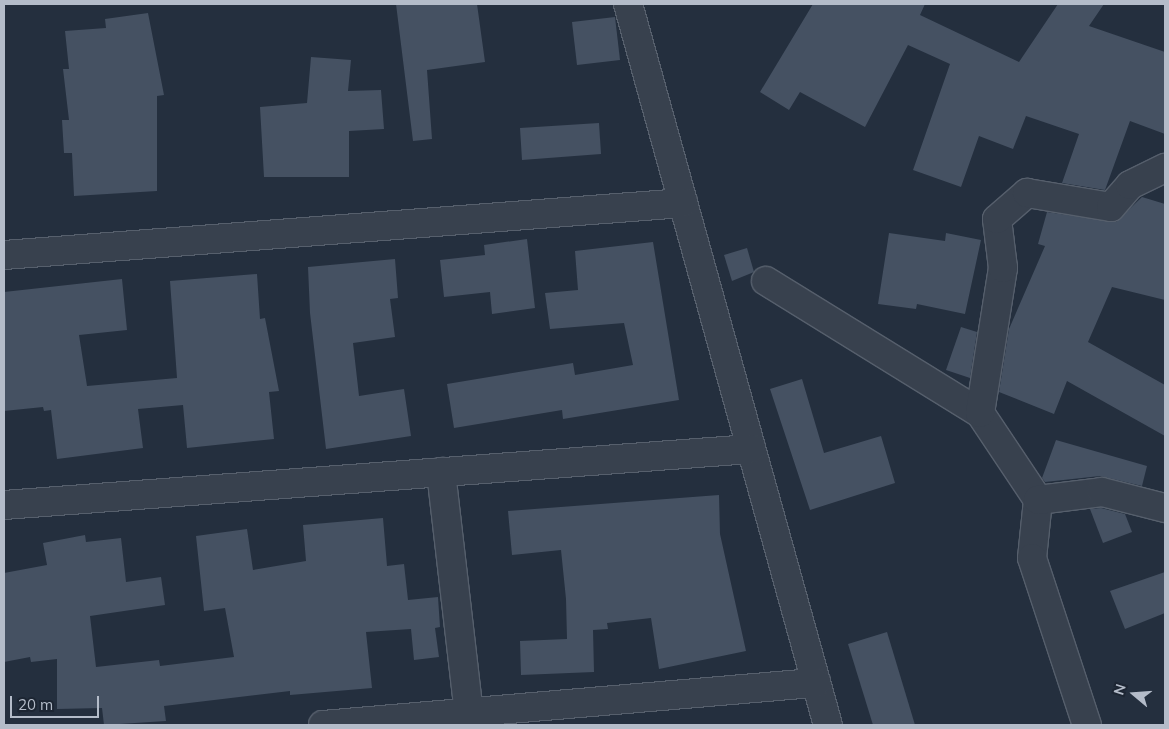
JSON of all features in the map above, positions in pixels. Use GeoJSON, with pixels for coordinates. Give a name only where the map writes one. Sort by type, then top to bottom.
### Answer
{"type":"FeatureCollection","features":[{"type":"Feature","properties":{"kind":"street"},"geometry":{"type":"LineString","coordinates":[[628,4],[828,725]]}},
{"type":"Feature","properties":{"kind":"street"},"geometry":{"type":"LineString","coordinates":[[980,413],[1004,268],[997,219],[1027,192],[1111,208],[1130,184],[1165,168]]}},
{"type":"Feature","properties":{"kind":"street"},"geometry":{"type":"LineString","coordinates":[[4,255],[683,203]]}},
{"type":"Feature","properties":{"kind":"street"},"geometry":{"type":"LineString","coordinates":[[766,281],[980,413],[1038,500],[1032,558],[1087,725]]}},
{"type":"Feature","properties":{"kind":"street"},"geometry":{"type":"LineString","coordinates":[[4,505],[751,449]]}},
{"type":"Feature","properties":{"kind":"street"},"geometry":{"type":"LineString","coordinates":[[441,472],[469,713]]}},
{"type":"Feature","properties":{"kind":"street"},"geometry":{"type":"LineString","coordinates":[[1038,500],[1102,492],[1165,508]]}},
{"type":"Feature","properties":{"kind":"street"},"geometry":{"type":"LineString","coordinates":[[323,725],[816,683]]}},
{"type":"Feature","properties":{"kind":"building"},"geometry":{"type":"Polygon","coordinates":[[[396,4],[477,4],[485,62],[427,70],[432,139],[413,141],[396,4]]]}},
{"type":"Feature","properties":{"kind":"building"},"geometry":{"type":"Polygon","coordinates":[[[813,4],[925,4],[920,15],[1019,62],[1058,4],[1104,4],[1089,26],[1165,52],[1165,134],[1130,121],[1105,190],[1062,183],[1079,134],[1026,116],[1013,149],[979,136],[961,187],[913,170],[950,64],[908,45],[865,127],[800,92],[789,110],[760,92],[813,4]]]}},
{"type":"Feature","properties":{"kind":"building"},"geometry":{"type":"Polygon","coordinates":[[[148,13],[164,95],[157,96],[157,191],[74,196],[72,153],[64,153],[62,120],[69,120],[63,69],[69,69],[65,31],[106,28],[105,19],[148,13]]]}},
{"type":"Feature","properties":{"kind":"building"},"geometry":{"type":"Polygon","coordinates":[[[615,17],[620,60],[577,65],[572,22],[615,17]]]}},
{"type":"Feature","properties":{"kind":"building"},"geometry":{"type":"Polygon","coordinates":[[[311,57],[351,60],[348,91],[381,90],[384,129],[349,131],[349,177],[264,177],[260,107],[307,103],[311,57]]]}},
{"type":"Feature","properties":{"kind":"building"},"geometry":{"type":"Polygon","coordinates":[[[599,123],[601,154],[522,160],[520,128],[599,123]]]}},
{"type":"Feature","properties":{"kind":"building"},"geometry":{"type":"Polygon","coordinates":[[[1142,197],[1165,204],[1165,300],[1112,287],[1088,342],[1165,385],[1165,436],[1067,381],[1054,414],[999,392],[1009,329],[1045,246],[1038,244],[1047,212],[1116,222],[1142,197]]]}},
{"type":"Feature","properties":{"kind":"building"},"geometry":{"type":"Polygon","coordinates":[[[889,233],[945,241],[946,233],[981,240],[965,314],[917,304],[916,309],[878,304],[889,233]]]}},
{"type":"Feature","properties":{"kind":"building"},"geometry":{"type":"Polygon","coordinates":[[[527,239],[535,308],[492,314],[490,292],[444,297],[440,260],[485,255],[484,245],[527,239]]]}},
{"type":"Feature","properties":{"kind":"building"},"geometry":{"type":"Polygon","coordinates":[[[653,242],[679,400],[563,419],[562,410],[454,428],[447,384],[573,363],[575,375],[633,365],[624,323],[550,329],[545,293],[578,290],[575,251],[653,242]]]}},
{"type":"Feature","properties":{"kind":"building"},"geometry":{"type":"Polygon","coordinates":[[[747,248],[754,272],[732,281],[724,255],[747,248]]]}},
{"type":"Feature","properties":{"kind":"building"},"geometry":{"type":"Polygon","coordinates":[[[395,259],[398,298],[390,299],[395,337],[353,343],[359,396],[404,389],[411,436],[326,449],[310,313],[308,267],[395,259]]]}},
{"type":"Feature","properties":{"kind":"building"},"geometry":{"type":"Polygon","coordinates":[[[257,274],[260,319],[265,318],[279,391],[269,392],[274,439],[187,448],[183,405],[138,409],[143,448],[57,459],[51,410],[44,411],[43,407],[4,411],[4,292],[122,279],[127,330],[79,335],[87,386],[177,378],[170,281],[257,274]]]}},
{"type":"Feature","properties":{"kind":"building"},"geometry":{"type":"Polygon","coordinates":[[[961,327],[977,332],[970,378],[946,370],[961,327]]]}},
{"type":"Feature","properties":{"kind":"building"},"geometry":{"type":"Polygon","coordinates":[[[802,379],[824,453],[881,436],[895,483],[810,510],[770,389],[802,379]]]}},
{"type":"Feature","properties":{"kind":"building"},"geometry":{"type":"Polygon","coordinates":[[[1056,440],[1147,466],[1142,486],[1100,476],[1045,482],[1042,478],[1056,440]]]}},
{"type":"Feature","properties":{"kind":"building"},"geometry":{"type":"Polygon","coordinates":[[[719,495],[720,534],[746,651],[659,669],[651,618],[607,623],[608,629],[593,630],[594,672],[521,675],[520,641],[567,639],[566,599],[561,550],[512,555],[508,511],[719,495]]]}},
{"type":"Feature","properties":{"kind":"building"},"geometry":{"type":"Polygon","coordinates":[[[1101,508],[1125,514],[1132,532],[1103,543],[1090,509],[1101,508]]]}},
{"type":"Feature","properties":{"kind":"building"},"geometry":{"type":"Polygon","coordinates":[[[383,518],[387,566],[404,564],[408,600],[438,597],[440,627],[435,628],[439,657],[414,660],[411,629],[366,632],[372,688],[290,695],[290,691],[164,706],[166,721],[104,725],[102,708],[57,709],[57,659],[31,662],[30,657],[4,662],[4,573],[47,565],[43,543],[85,535],[86,542],[121,538],[126,582],[161,577],[165,605],[90,616],[96,667],[159,660],[160,666],[234,657],[225,608],[204,611],[196,536],[247,529],[253,570],[306,561],[303,525],[383,518]]]}},
{"type":"Feature","properties":{"kind":"building"},"geometry":{"type":"Polygon","coordinates":[[[1165,572],[1165,613],[1125,629],[1110,591],[1165,572]]]}},
{"type":"Feature","properties":{"kind":"building"},"geometry":{"type":"Polygon","coordinates":[[[887,632],[915,725],[873,725],[848,644],[887,632]]]}}]}
